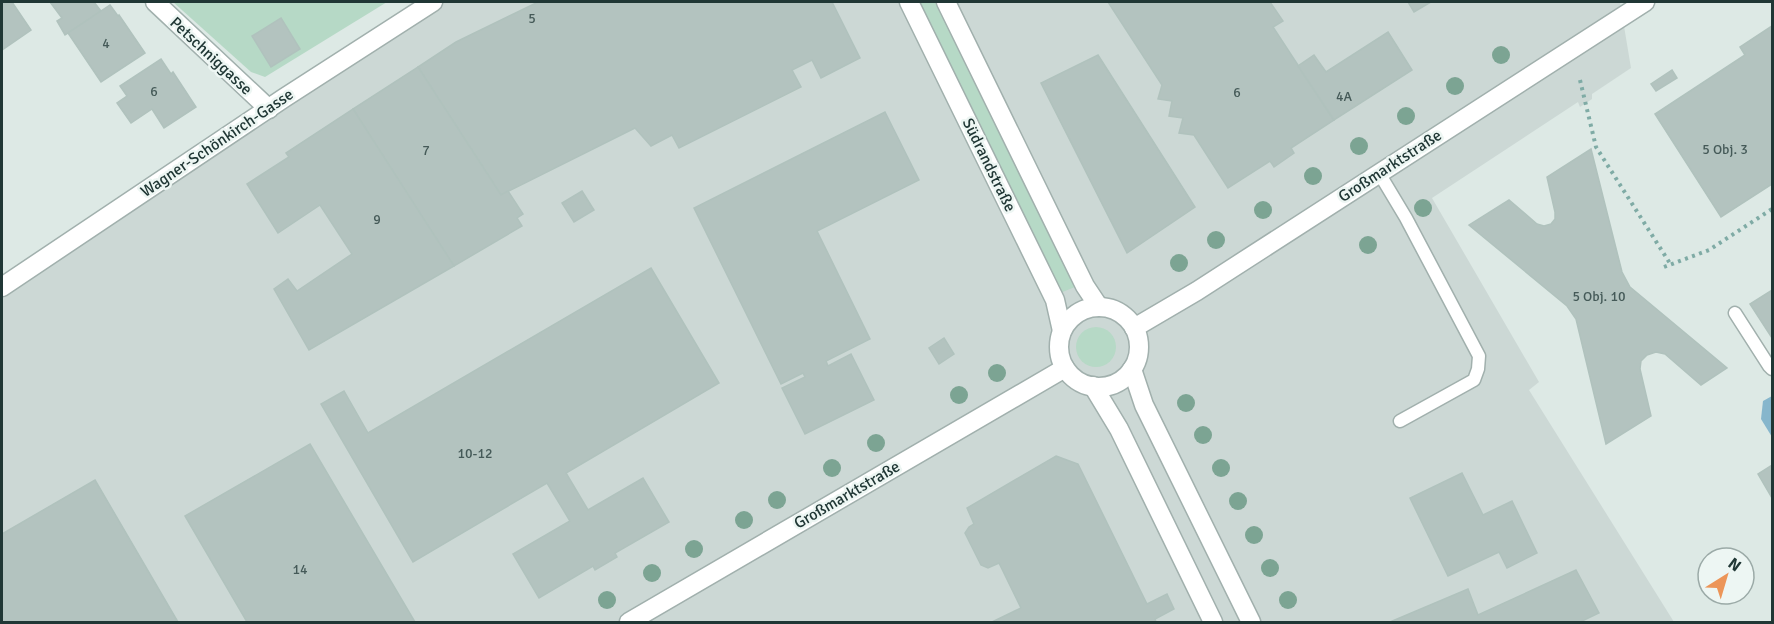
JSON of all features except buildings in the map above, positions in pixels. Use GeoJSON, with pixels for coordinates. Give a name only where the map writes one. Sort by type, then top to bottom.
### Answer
{"type":"FeatureCollection","features":[{"type":"Feature","properties":{"kind":"street","name":"Petschniggasse"},"geometry":{"type":"LineString","coordinates":[[155,2],[269,109]]}},
{"type":"Feature","properties":{"kind":"street","name":"Wagner-Schönkirch-Gasse"},"geometry":{"type":"LineString","coordinates":[[2,287],[433,2]]}},
{"type":"Feature","properties":{"kind":"street","name":"Südrandstraße"},"geometry":{"type":"LineString","coordinates":[[909,2],[1055,300],[1062,331],[1059,351],[1065,368]]}},
{"type":"Feature","properties":{"kind":"street","name":"Südrandstraße"},"geometry":{"type":"LineString","coordinates":[[946,2],[1086,286],[1099,307]]}},
{"type":"Feature","properties":{"kind":"street","name":"Großmarktstraße"},"geometry":{"type":"LineString","coordinates":[[1134,328],[1197,291],[1379,173],[1624,7],[1645,2]]}},
{"type":"Feature","properties":{"kind":"street"},"geometry":{"type":"LineString","coordinates":[[1062,331],[1078,313],[1099,307],[1119,313],[1134,328],[1138,339],[1138,350],[1132,369],[1125,378],[1115,384],[1104,387],[1093,386],[1077,380],[1065,368]]}},
{"type":"Feature","properties":{"kind":"street","name":"Großmarktstraße"},"geometry":{"type":"LineString","coordinates":[[629,622],[1065,368]]}},
{"type":"Feature","properties":{"kind":"street"},"geometry":{"type":"LineString","coordinates":[[1132,369],[1144,405],[1251,622]]}},
{"type":"Feature","properties":{"kind":"street"},"geometry":{"type":"LineString","coordinates":[[1093,386],[1119,429],[1213,622]]}},
{"type":"Feature","properties":{"kind":"lane"},"geometry":{"type":"LineString","coordinates":[[1379,173],[1407,218],[1479,356],[1474,380],[1400,421]]}},
{"type":"Feature","properties":{"kind":"lane"},"geometry":{"type":"LineString","coordinates":[[1736,312],[1773,369]]}},
{"type":"Feature","properties":{"kind":"path"},"geometry":{"type":"LineString","coordinates":[[1580,80],[1596,147],[1671,265]]}},
{"type":"Feature","properties":{"kind":"path"},"geometry":{"type":"LineString","coordinates":[[1664,267],[1709,250],[1773,209]]}},
{"type":"Feature","properties":{"kind":"shaded area"},"geometry":{"type":"Polygon","coordinates":[[[427,2],[1620,2],[1631,68],[1592,94],[1592,99],[1580,107],[1578,102],[1432,198],[1539,382],[1529,390],[1674,622],[2,622],[2,275],[427,2]]]}},
{"type":"Feature","properties":{"kind":"green space"},"geometry":{"type":"Polygon","coordinates":[[[173,2],[387,2],[265,77],[251,72],[173,2]]]}},
{"type":"Feature","properties":{"kind":"green space"},"geometry":{"type":"Polygon","coordinates":[[[917,2],[935,2],[1075,287],[1060,293],[917,2]]]}},
{"type":"Feature","properties":{"kind":"green space"},"geometry":{"type":"Polygon","coordinates":[[[1096,327],[1110,333],[1116,347],[1110,361],[1096,367],[1082,361],[1076,347],[1082,333],[1096,327]]]}},
{"type":"Feature","properties":{"kind":"water"},"geometry":{"type":"Polygon","coordinates":[[[1772,396],[1772,437],[1761,419],[1763,401],[1772,396]]]}}]}
